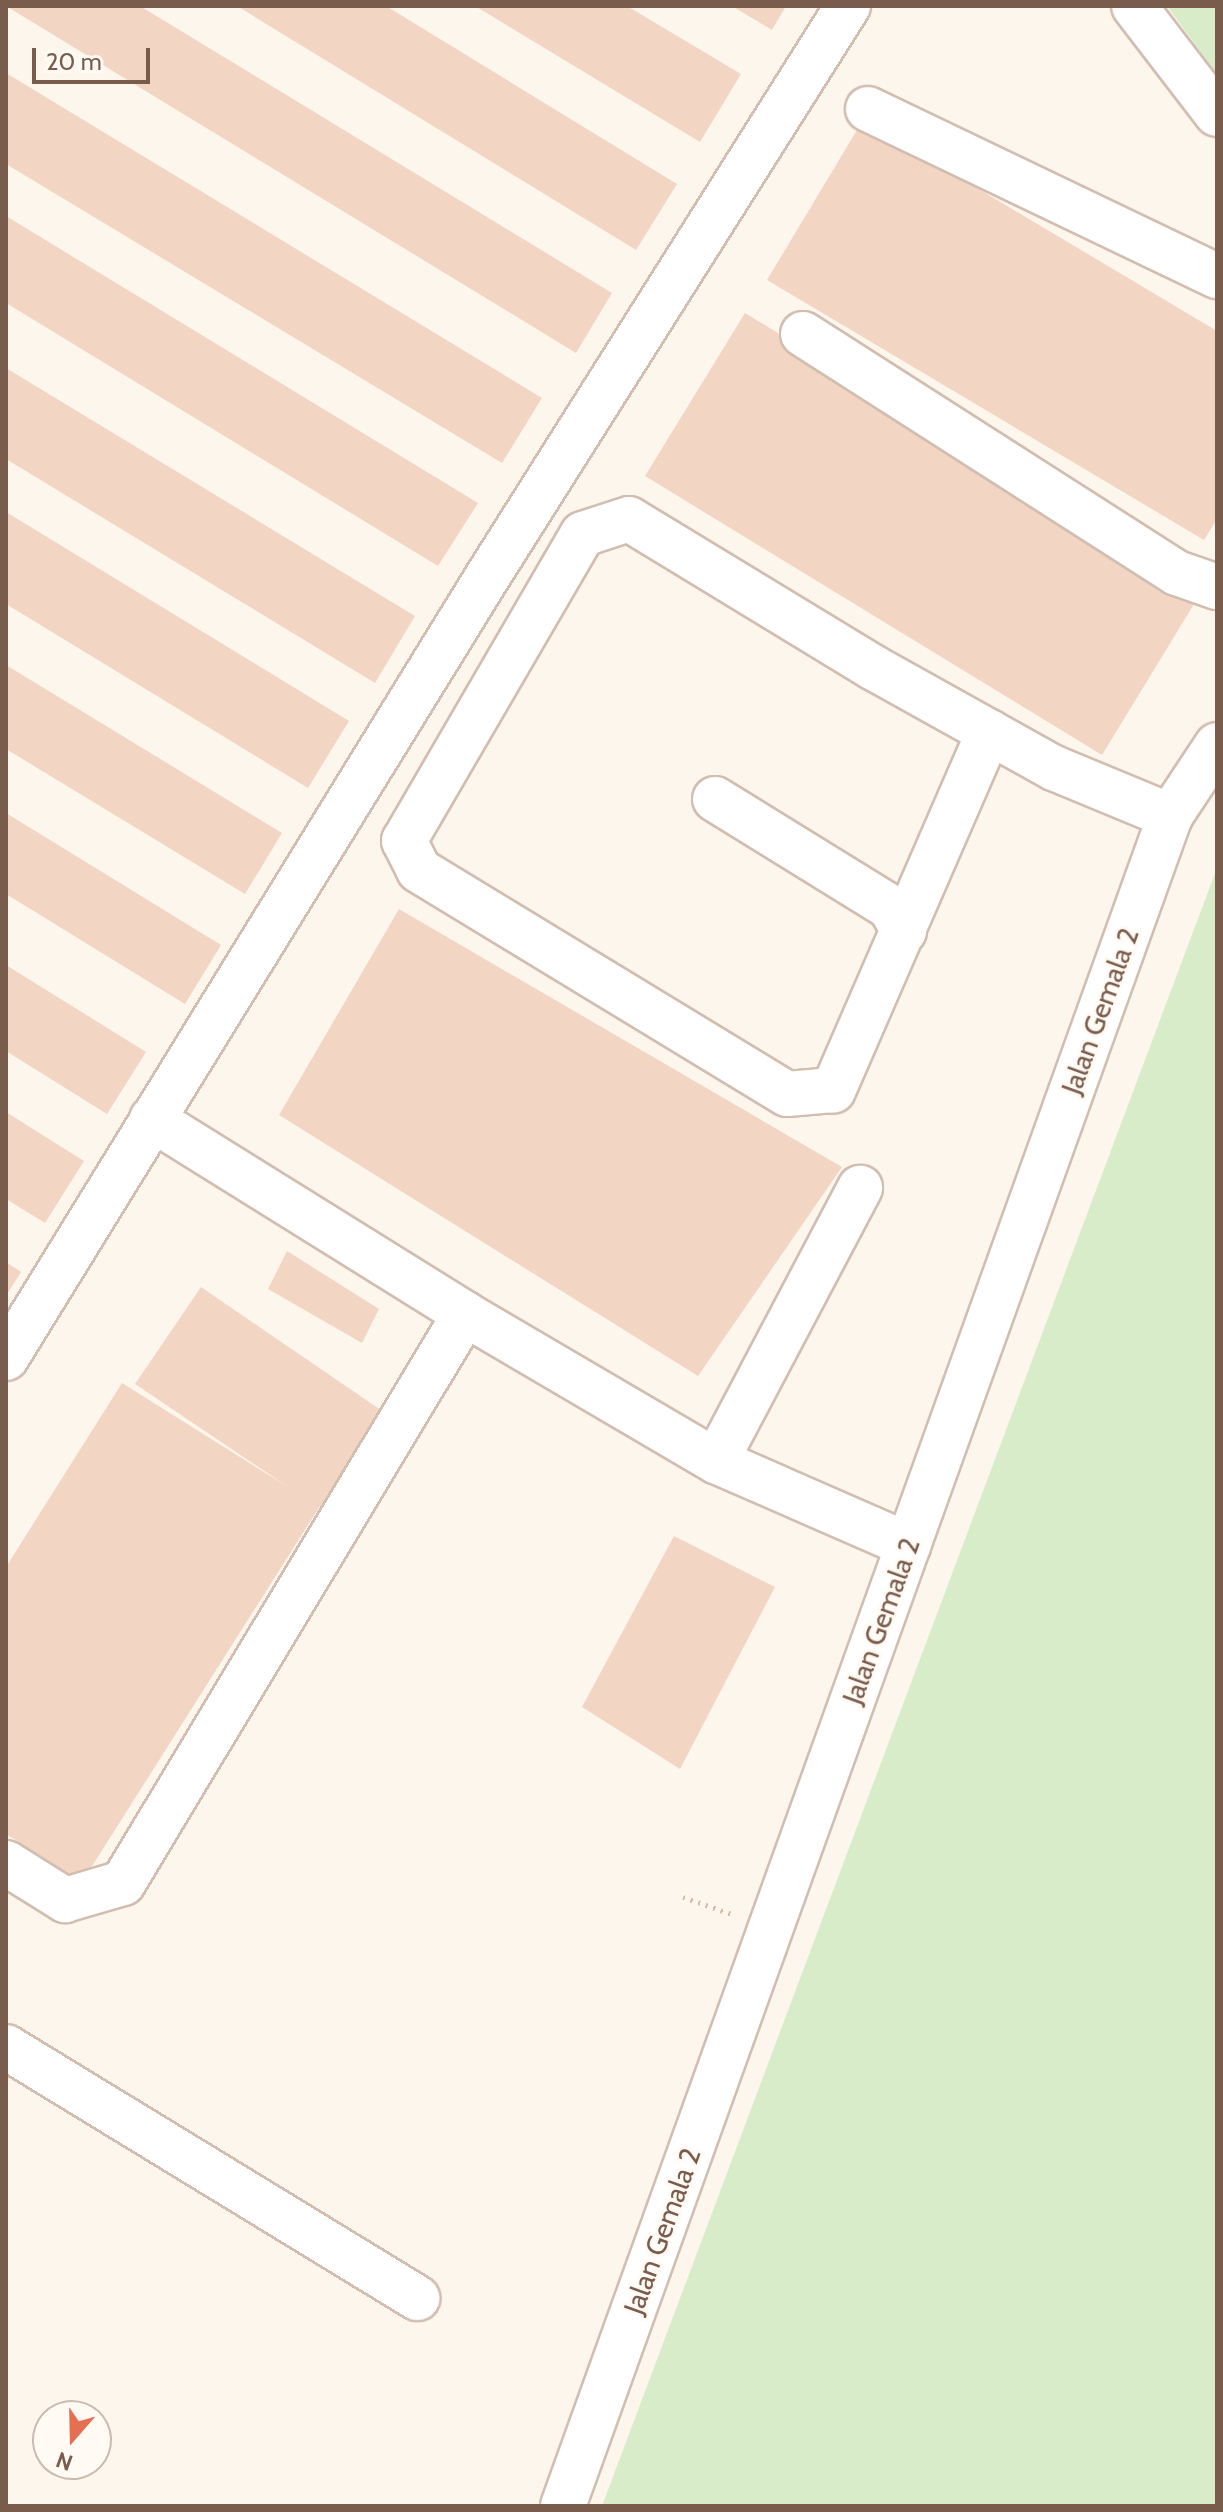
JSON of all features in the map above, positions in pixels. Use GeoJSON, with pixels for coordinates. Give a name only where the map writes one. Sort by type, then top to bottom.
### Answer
{"type":"FeatureCollection","features":[{"type":"Feature","properties":{"kind":"street"},"geometry":{"type":"LineString","coordinates":[[6,1358],[152,1119],[848,6]]}},
{"type":"Feature","properties":{"kind":"street"},"geometry":{"type":"LineString","coordinates":[[1134,6],[1217,114]]}},
{"type":"Feature","properties":{"kind":"street"},"geometry":{"type":"LineString","coordinates":[[868,109],[1217,276]]}},
{"type":"Feature","properties":{"kind":"street"},"geometry":{"type":"LineString","coordinates":[[803,334],[1177,573],[1217,587]]}},
{"type":"Feature","properties":{"kind":"street"},"geometry":{"type":"LineString","coordinates":[[989,732],[833,1090],[787,1094],[419,870],[404,841],[583,534],[629,519],[1054,768],[1170,816]]}},
{"type":"Feature","properties":{"kind":"street","name":"Jalan Gemala 2"},"geometry":{"type":"LineString","coordinates":[[563,2506],[1170,816],[1217,745]]}},
{"type":"Feature","properties":{"kind":"street"},"geometry":{"type":"LineString","coordinates":[[715,799],[890,907],[904,931]]}},
{"type":"Feature","properties":{"kind":"street"},"geometry":{"type":"LineString","coordinates":[[152,1119],[465,1314],[716,1461],[908,1545]]}},
{"type":"Feature","properties":{"kind":"street"},"geometry":{"type":"LineString","coordinates":[[716,1461],[860,1188]]}},
{"type":"Feature","properties":{"kind":"street"},"geometry":{"type":"LineString","coordinates":[[6,1863],[65,1900],[123,1883],[465,1314]]}},
{"type":"Feature","properties":{"kind":"street"},"geometry":{"type":"LineString","coordinates":[[6,2047],[418,2298]]}},
{"type":"Feature","properties":{"kind":"path"},"geometry":{"type":"LineString","coordinates":[[683,1897],[771,1927]]}},
{"type":"Feature","properties":{"kind":"green space"},"geometry":{"type":"Polygon","coordinates":[[[1167,6],[1217,6],[1217,74],[1167,6]]]}},
{"type":"Feature","properties":{"kind":"green space"},"geometry":{"type":"Polygon","coordinates":[[[1217,868],[1217,2506],[602,2506],[1217,868]]]}},
{"type":"Feature","properties":{"kind":"building"},"geometry":{"type":"Polygon","coordinates":[[[6,6],[140,6],[612,293],[576,353],[6,6]]]}},
{"type":"Feature","properties":{"kind":"building"},"geometry":{"type":"Polygon","coordinates":[[[237,6],[386,6],[677,184],[636,250],[237,6]]]}},
{"type":"Feature","properties":{"kind":"building"},"geometry":{"type":"Polygon","coordinates":[[[475,6],[627,6],[741,74],[700,142],[475,6]]]}},
{"type":"Feature","properties":{"kind":"building"},"geometry":{"type":"Polygon","coordinates":[[[732,6],[786,6],[772,30],[732,6]]]}},
{"type":"Feature","properties":{"kind":"building"},"geometry":{"type":"Polygon","coordinates":[[[6,73],[542,398],[502,463],[6,164],[6,73]]]}},
{"type":"Feature","properties":{"kind":"building"},"geometry":{"type":"Polygon","coordinates":[[[863,120],[1217,331],[1217,519],[1204,540],[767,280],[863,120]]]}},
{"type":"Feature","properties":{"kind":"building"},"geometry":{"type":"Polygon","coordinates":[[[6,216],[478,503],[438,566],[6,303],[6,216]]]}},
{"type":"Feature","properties":{"kind":"building"},"geometry":{"type":"Polygon","coordinates":[[[745,313],[1202,591],[1102,755],[645,476],[745,313]]]}},
{"type":"Feature","properties":{"kind":"building"},"geometry":{"type":"Polygon","coordinates":[[[6,368],[415,616],[375,683],[6,459],[6,368]]]}},
{"type":"Feature","properties":{"kind":"building"},"geometry":{"type":"Polygon","coordinates":[[[6,512],[349,721],[308,788],[6,604],[6,512]]]}},
{"type":"Feature","properties":{"kind":"building"},"geometry":{"type":"Polygon","coordinates":[[[6,665],[282,833],[245,894],[6,749],[6,665]]]}},
{"type":"Feature","properties":{"kind":"building"},"geometry":{"type":"Polygon","coordinates":[[[6,813],[221,945],[185,1004],[6,894],[6,813]]]}},
{"type":"Feature","properties":{"kind":"building"},"geometry":{"type":"Polygon","coordinates":[[[399,909],[842,1167],[698,1376],[279,1115],[399,909]]]}},
{"type":"Feature","properties":{"kind":"building"},"geometry":{"type":"Polygon","coordinates":[[[6,965],[146,1052],[107,1114],[6,1051],[6,965]]]}},
{"type":"Feature","properties":{"kind":"building"},"geometry":{"type":"Polygon","coordinates":[[[6,1112],[84,1161],[45,1223],[6,1199],[6,1112]]]}},
{"type":"Feature","properties":{"kind":"building"},"geometry":{"type":"Polygon","coordinates":[[[287,1251],[379,1309],[362,1343],[268,1289],[287,1251]]]}},
{"type":"Feature","properties":{"kind":"building"},"geometry":{"type":"Polygon","coordinates":[[[6,1262],[21,1272],[6,1296],[6,1262]]]}},
{"type":"Feature","properties":{"kind":"building"},"geometry":{"type":"Polygon","coordinates":[[[201,1287],[388,1415],[331,1513],[320,1506],[82,1882],[6,1834],[6,1567],[122,1383],[288,1487],[135,1384],[201,1287]]]}},
{"type":"Feature","properties":{"kind":"building"},"geometry":{"type":"Polygon","coordinates":[[[674,1536],[775,1587],[680,1769],[582,1707],[674,1536]]]}}]}
